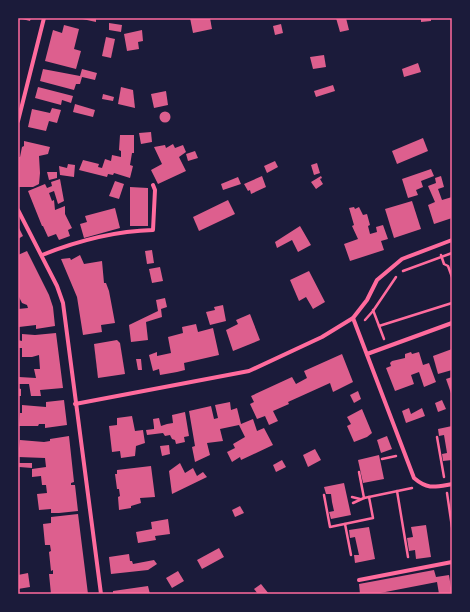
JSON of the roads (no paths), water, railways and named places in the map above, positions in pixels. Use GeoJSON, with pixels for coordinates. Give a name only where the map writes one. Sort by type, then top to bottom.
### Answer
{"type":"FeatureCollection","features":[{"type":"Feature","properties":{"kind":"street"},"geometry":{"type":"LineString","coordinates":[[18,121],[44,18]]}},
{"type":"Feature","properties":{"kind":"street"},"geometry":{"type":"LineString","coordinates":[[42,255],[60,248],[124,231],[153,230],[155,190],[153,185]]}},
{"type":"Feature","properties":{"kind":"street"},"geometry":{"type":"LineString","coordinates":[[18,210],[42,255],[57,286],[63,303],[101,594]]}},
{"type":"Feature","properties":{"kind":"street"},"geometry":{"type":"LineString","coordinates":[[75,404],[249,371],[322,337],[354,318],[368,298],[377,280],[402,258],[452,240]]}},
{"type":"Feature","properties":{"kind":"street"},"geometry":{"type":"LineString","coordinates":[[354,318],[414,478],[422,485],[430,487],[452,484]]}},
{"type":"Feature","properties":{"kind":"street"},"geometry":{"type":"LineString","coordinates":[[367,354],[452,323]]}},
{"type":"Feature","properties":{"kind":"street"},"geometry":{"type":"LineString","coordinates":[[359,580],[452,562]]}}]}
